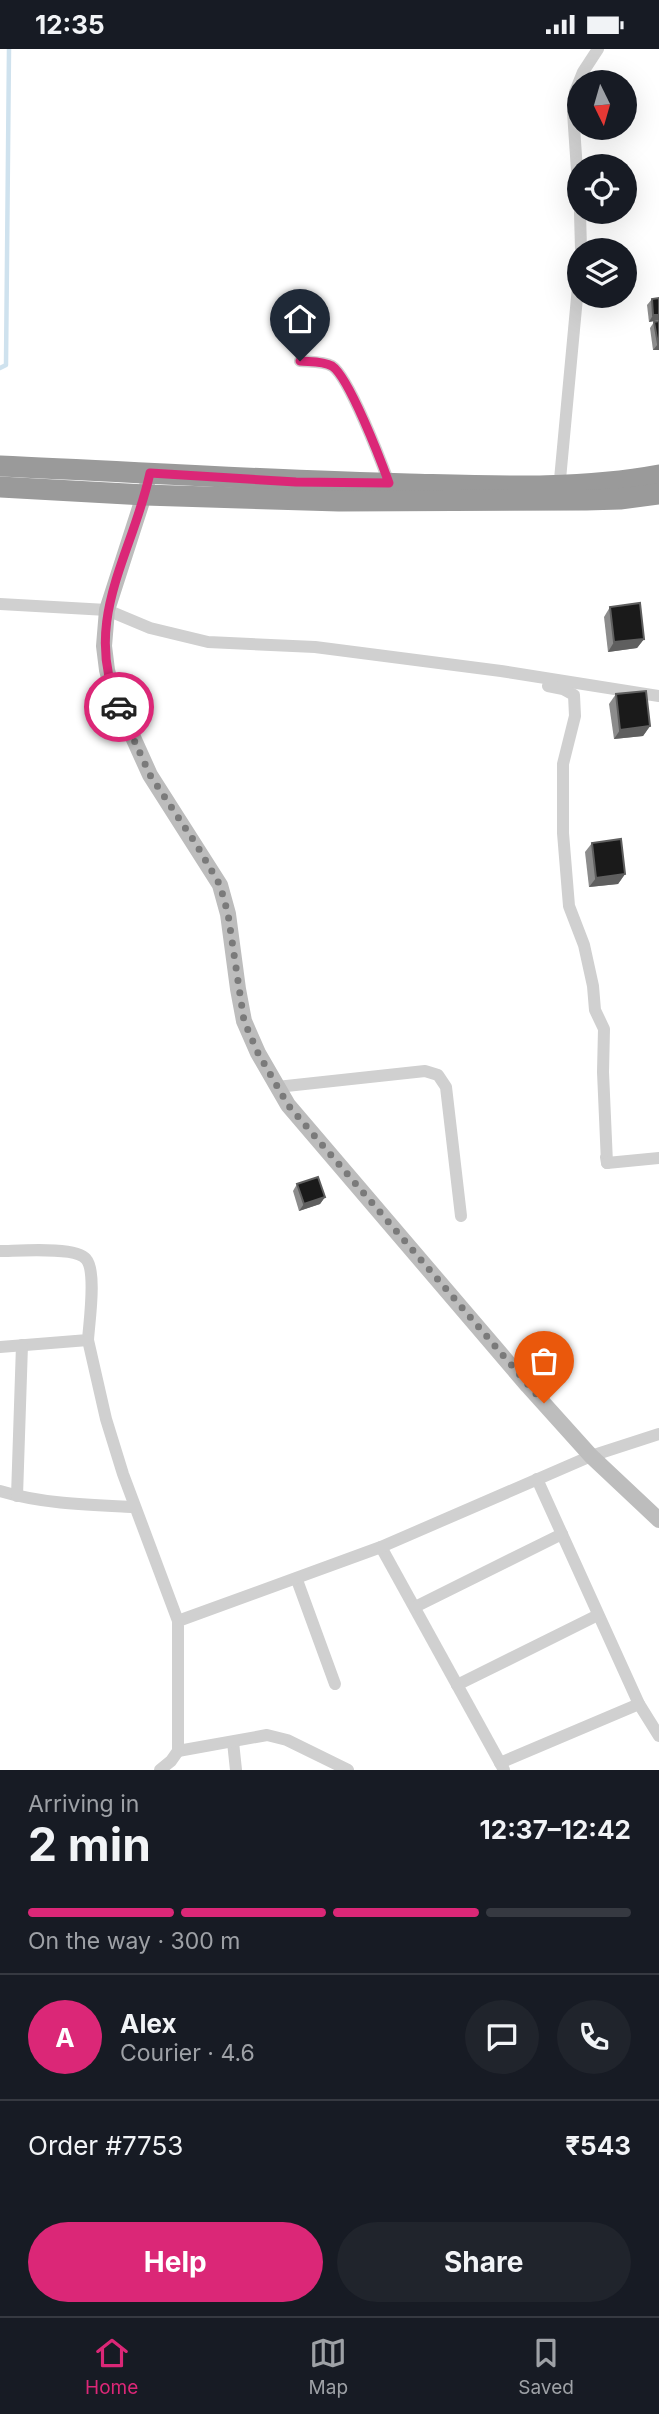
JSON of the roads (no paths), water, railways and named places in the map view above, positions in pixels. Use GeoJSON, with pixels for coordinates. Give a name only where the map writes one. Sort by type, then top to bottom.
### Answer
{"type":"FeatureCollection","features":[{"type":"Feature","properties":{"kind":"highway"},"geometry":{"type":"LineString","coordinates":[[0,466],[296,482],[389,483],[559,492],[620,499],[659,494]]}},
{"type":"Feature","properties":{"kind":"highway"},"geometry":{"type":"LineString","coordinates":[[0,487],[339,501],[559,492],[600,482],[659,475]]}},
{"type":"Feature","properties":{"kind":"street"},"geometry":{"type":"LineString","coordinates":[[576,154],[573,113],[575,92],[583,72],[598,49]]}},
{"type":"Feature","properties":{"kind":"street"},"geometry":{"type":"LineString","coordinates":[[559,492],[576,308]]}},
{"type":"Feature","properties":{"kind":"street"},"geometry":{"type":"LineString","coordinates":[[300,361],[326,363],[335,368],[342,377],[372,438],[389,483]]}},
{"type":"Feature","properties":{"kind":"street"},"geometry":{"type":"LineString","coordinates":[[150,473],[107,610],[104,646],[107,670],[113,693],[150,775],[220,885],[228,914],[244,1021],[258,1053],[296,1115],[528,1386],[592,1456],[659,1520]]}},
{"type":"Feature","properties":{"kind":"street"},"geometry":{"type":"LineString","coordinates":[[0,604],[107,610],[150,628],[208,642],[315,647],[501,671],[659,696]]}},
{"type":"Feature","properties":{"kind":"street"},"geometry":{"type":"LineString","coordinates":[[501,671],[517,679],[563,689],[574,695],[576,716],[563,764],[563,833],[569,906],[584,945],[593,986],[594,1010],[604,1030],[606,1160],[659,1159]]}},
{"type":"Feature","properties":{"kind":"street"},"geometry":{"type":"LineString","coordinates":[[277,1087],[425,1071],[438,1075],[446,1087],[461,1216]]}},
{"type":"Feature","properties":{"kind":"street"},"geometry":{"type":"LineString","coordinates":[[0,1251],[68,1252],[81,1254],[87,1260],[91,1274],[88,1340],[106,1419],[134,1507],[178,1621],[178,1751],[171,1761],[157,1769]]}},
{"type":"Feature","properties":{"kind":"street"},"geometry":{"type":"LineString","coordinates":[[0,1347],[88,1340]]}},
{"type":"Feature","properties":{"kind":"street"},"geometry":{"type":"LineString","coordinates":[[17,1496],[22,1345]]}},
{"type":"Feature","properties":{"kind":"street"},"geometry":{"type":"LineString","coordinates":[[178,1621],[297,1580],[381,1547],[592,1456],[659,1434]]}},
{"type":"Feature","properties":{"kind":"street"},"geometry":{"type":"LineString","coordinates":[[537,1479],[639,1704],[659,1735]]}},
{"type":"Feature","properties":{"kind":"street"},"geometry":{"type":"LineString","coordinates":[[0,1491],[17,1496],[134,1507]]}},
{"type":"Feature","properties":{"kind":"street"},"geometry":{"type":"LineString","coordinates":[[415,1607],[562,1534]]}},
{"type":"Feature","properties":{"kind":"street"},"geometry":{"type":"LineString","coordinates":[[381,1547],[502,1766],[639,1704]]}},
{"type":"Feature","properties":{"kind":"street"},"geometry":{"type":"LineString","coordinates":[[297,1580],[335,1684]]}},
{"type":"Feature","properties":{"kind":"street"},"geometry":{"type":"LineString","coordinates":[[457,1685],[598,1615]]}},
{"type":"Feature","properties":{"kind":"street"},"geometry":{"type":"LineString","coordinates":[[178,1751],[267,1735],[287,1740],[348,1770]]}},
{"type":"Feature","properties":{"kind":"street"},"geometry":{"type":"LineString","coordinates":[[233,1742],[236,1770]]}},
{"type":"Feature","properties":{"kind":"waterway"},"geometry":{"type":"LineString","coordinates":[[0,368],[6,365],[9,49]]}}]}
